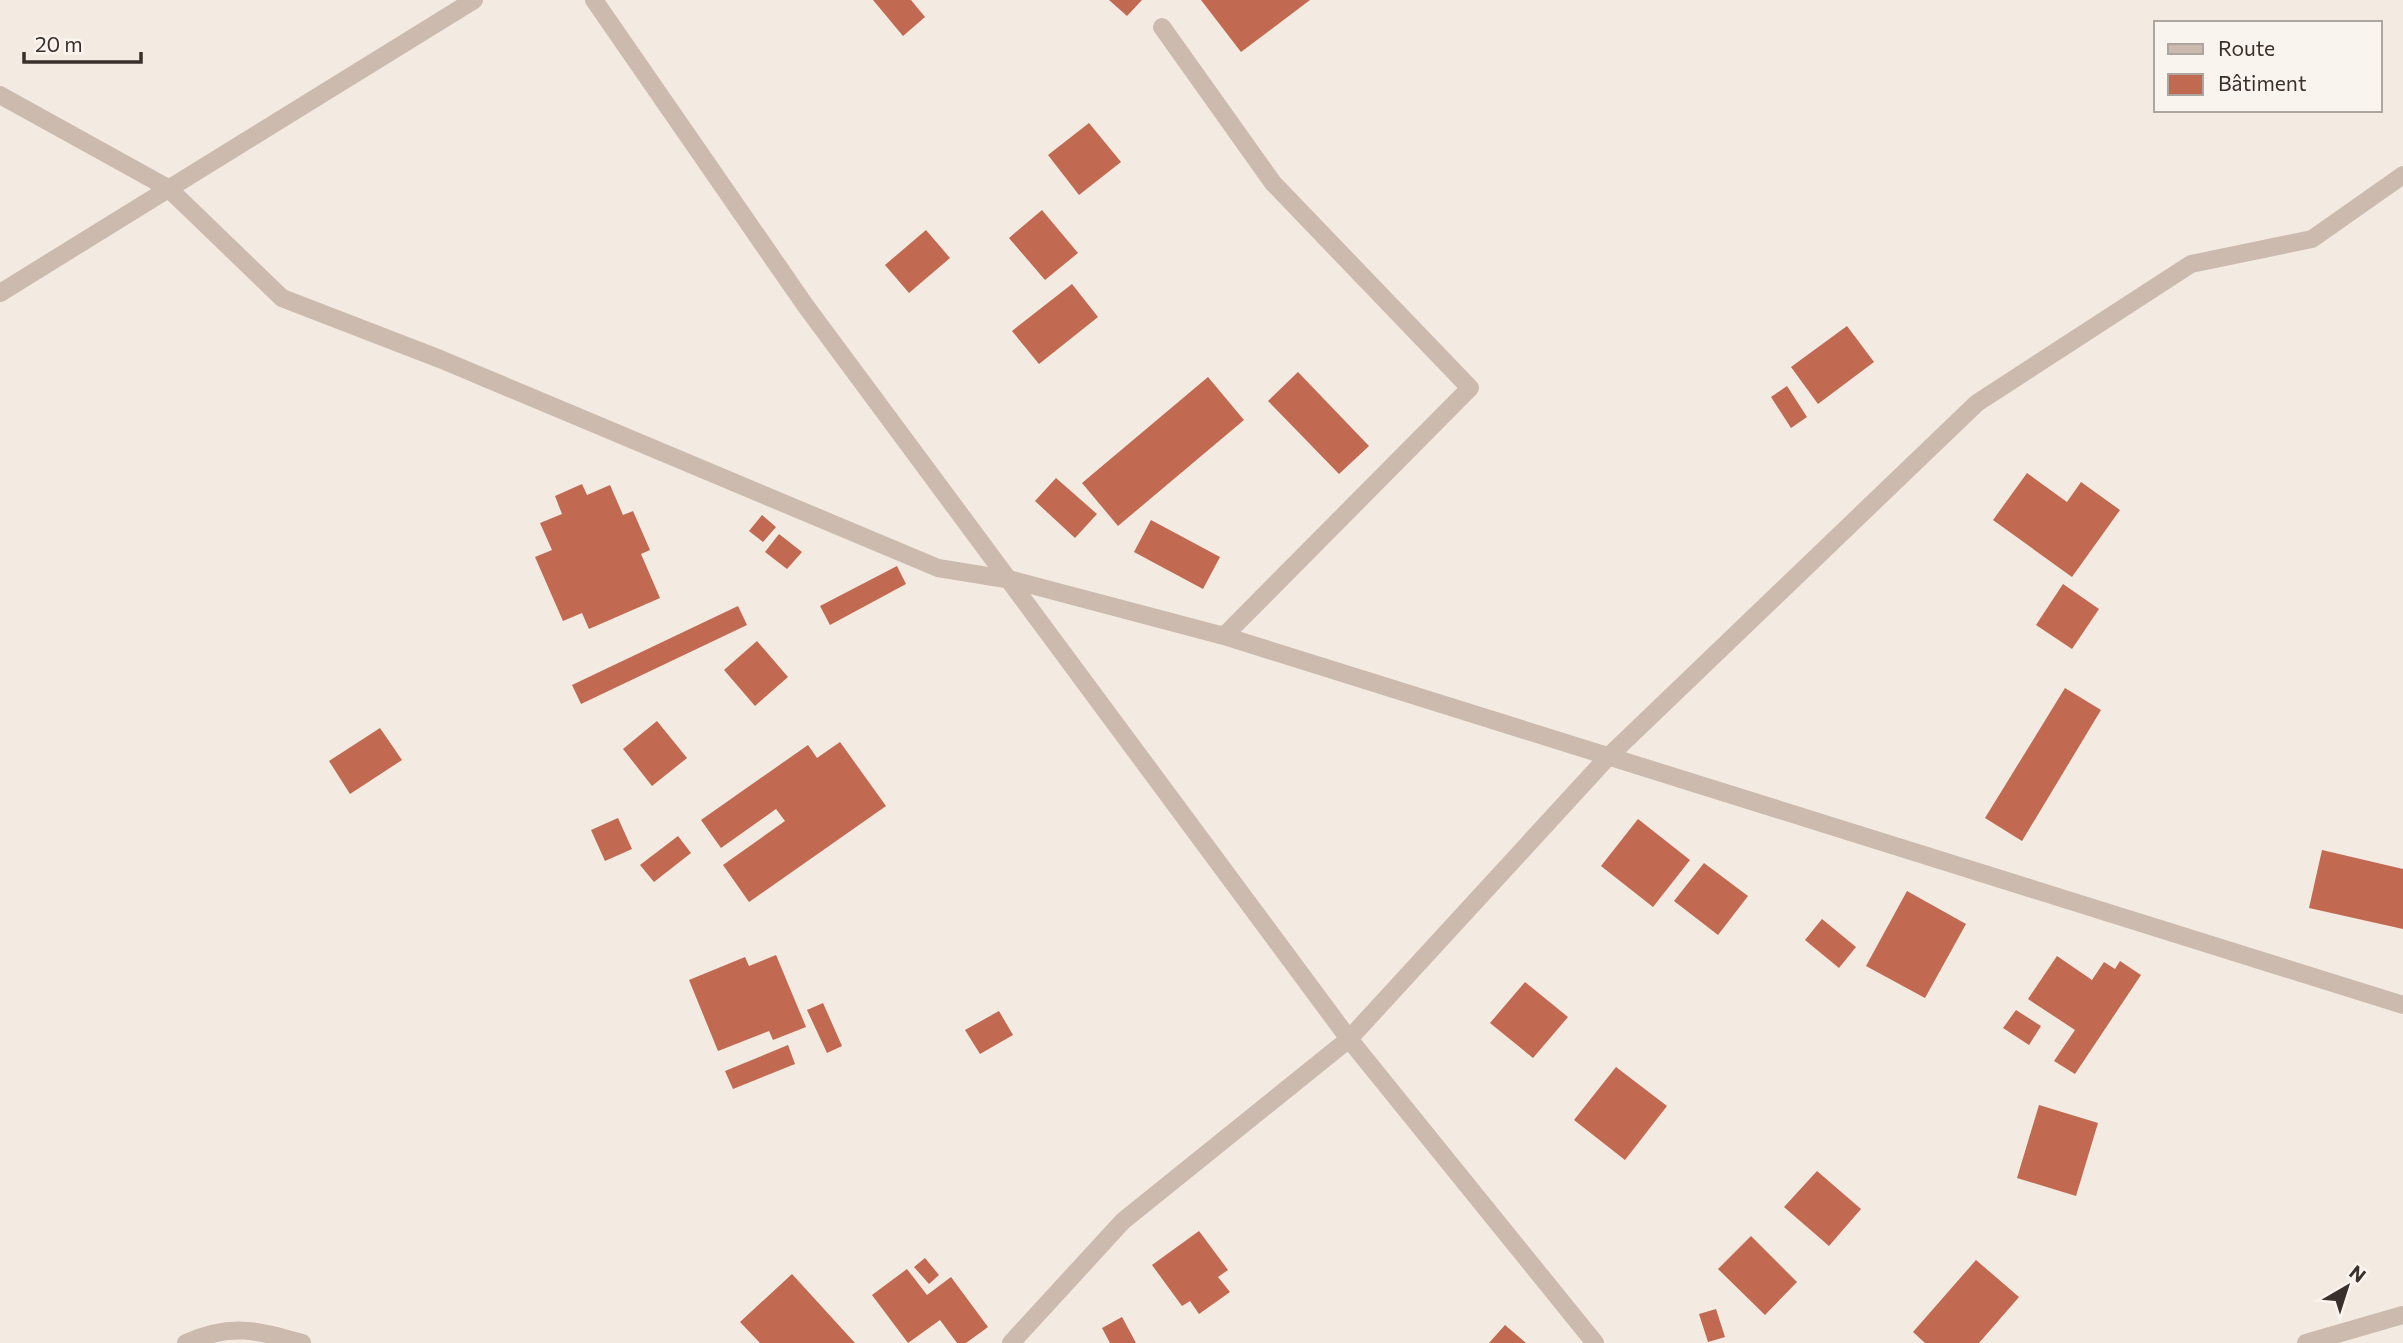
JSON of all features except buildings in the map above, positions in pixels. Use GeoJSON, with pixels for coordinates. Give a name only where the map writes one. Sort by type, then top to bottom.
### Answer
{"type":"FeatureCollection","features":[{"type":"Feature","properties":{"kind":"street"},"geometry":{"type":"LineString","coordinates":[[0,293],[474,0]]}},
{"type":"Feature","properties":{"kind":"street"},"geometry":{"type":"LineString","coordinates":[[594,0],[805,305],[1012,580],[1349,1039],[1595,1343]]}},
{"type":"Feature","properties":{"kind":"street"},"geometry":{"type":"LineString","coordinates":[[1162,27],[1273,183],[1470,388],[1224,636]]}},
{"type":"Feature","properties":{"kind":"street"},"geometry":{"type":"LineString","coordinates":[[0,96],[168,188],[282,298],[440,359],[939,568],[1012,580],[1224,636],[2403,1005]]}},
{"type":"Feature","properties":{"kind":"street"},"geometry":{"type":"LineString","coordinates":[[1012,1343],[1123,1221],[1349,1039],[1607,758],[1977,403],[2191,264],[2312,239],[2403,175]]}},
{"type":"Feature","properties":{"kind":"street"},"geometry":{"type":"LineString","coordinates":[[2306,1343],[2403,1315]]}},
{"type":"Feature","properties":{"kind":"street"},"geometry":{"type":"LineString","coordinates":[[186,1343],[209,1333],[238,1328],[302,1343]]}}]}
